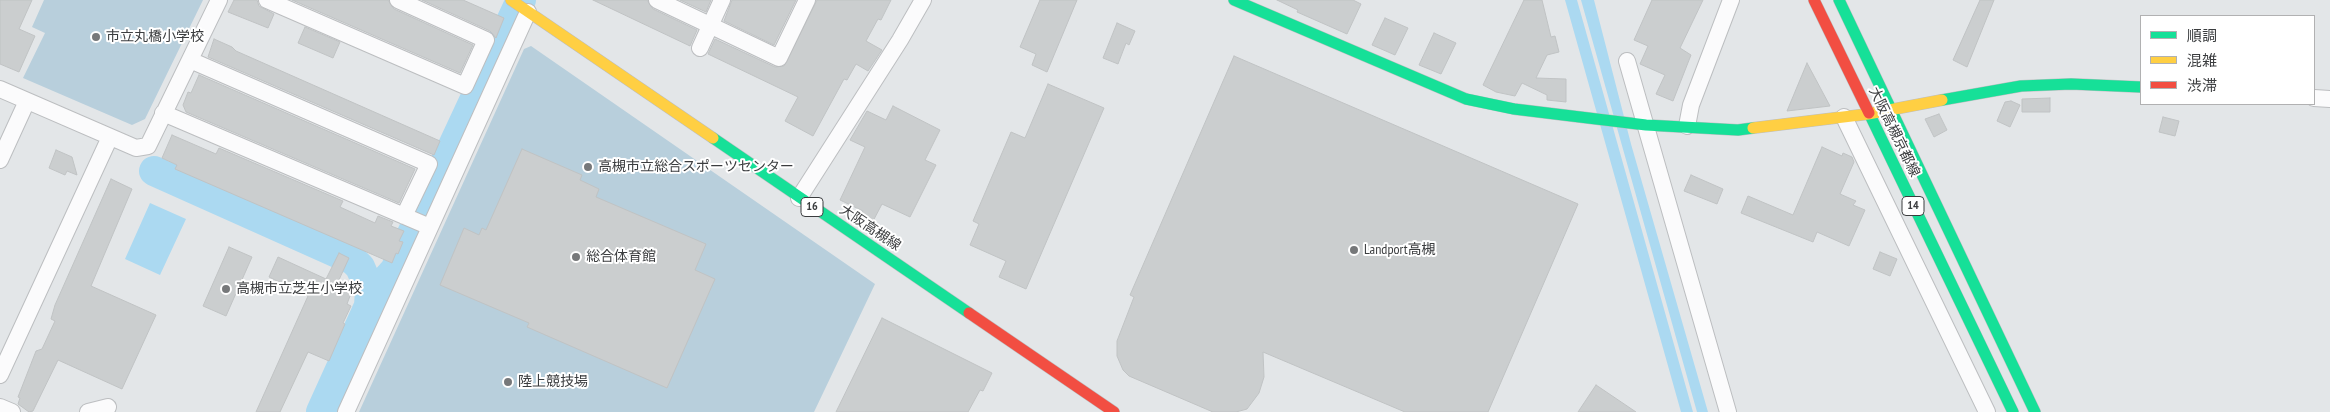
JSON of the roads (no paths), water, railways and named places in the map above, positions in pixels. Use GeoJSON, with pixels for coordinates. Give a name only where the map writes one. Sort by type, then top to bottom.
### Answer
{"type":"FeatureCollection","features":[{"type":"Feature","properties":{"kind":"main road","name":"大阪高槻線"},"geometry":{"type":"LineString","coordinates":[[511,0],[1114,412]]}},
{"type":"Feature","properties":{"kind":"main road"},"geometry":{"type":"LineString","coordinates":[[1234,0],[1466,100],[1514,109],[1646,125],[1738,130],[1868,114],[2021,86],[2071,84],[2140,87]]}},
{"type":"Feature","properties":{"kind":"main road","name":"大阪高槻京都線"},"geometry":{"type":"LineString","coordinates":[[1814,0],[2013,412]]}},
{"type":"Feature","properties":{"kind":"main road","name":"大阪高槻京都線"},"geometry":{"type":"LineString","coordinates":[[1839,0],[2035,412]]}},
{"type":"Feature","properties":{"kind":"street"},"geometry":{"type":"LineString","coordinates":[[0,89],[136,148],[148,146],[219,0]]}},
{"type":"Feature","properties":{"kind":"street"},"geometry":{"type":"LineString","coordinates":[[267,0],[465,86],[486,40],[398,0]]}},
{"type":"Feature","properties":{"kind":"street"},"geometry":{"type":"LineString","coordinates":[[658,0],[779,58],[805,1]]}},
{"type":"Feature","properties":{"kind":"street"},"geometry":{"type":"LineString","coordinates":[[700,48],[722,0]]}},
{"type":"Feature","properties":{"kind":"street"},"geometry":{"type":"LineString","coordinates":[[799,198],[900,40],[923,0]]}},
{"type":"Feature","properties":{"kind":"street"},"geometry":{"type":"LineString","coordinates":[[1687,126],[1691,105],[1731,0]]}},
{"type":"Feature","properties":{"kind":"street"},"geometry":{"type":"LineString","coordinates":[[1802,0],[1829,31]]}},
{"type":"Feature","properties":{"kind":"street"},"geometry":{"type":"LineString","coordinates":[[1846,0],[1847,17]]}},
{"type":"Feature","properties":{"kind":"street"},"geometry":{"type":"LineString","coordinates":[[346,412],[417,222],[504,66],[528,12]]}},
{"type":"Feature","properties":{"kind":"street"},"geometry":{"type":"LineString","coordinates":[[479,55],[504,66]]}},
{"type":"Feature","properties":{"kind":"street"},"geometry":{"type":"LineString","coordinates":[[190,60],[428,164],[417,222]]}},
{"type":"Feature","properties":{"kind":"street"},"geometry":{"type":"LineString","coordinates":[[1627,61],[1728,412]]}},
{"type":"Feature","properties":{"kind":"street"},"geometry":{"type":"LineString","coordinates":[[2315,98],[2330,99]]}},
{"type":"Feature","properties":{"kind":"street"},"geometry":{"type":"LineString","coordinates":[[0,160],[27,101]]}},
{"type":"Feature","properties":{"kind":"street"},"geometry":{"type":"LineString","coordinates":[[163,114],[417,222]]}},
{"type":"Feature","properties":{"kind":"street"},"geometry":{"type":"LineString","coordinates":[[1844,117],[1988,412]]}},
{"type":"Feature","properties":{"kind":"street"},"geometry":{"type":"LineString","coordinates":[[0,375],[110,137]]}},
{"type":"Feature","properties":{"kind":"street"},"geometry":{"type":"LineString","coordinates":[[0,407],[12,412]]}},
{"type":"Feature","properties":{"kind":"street"},"geometry":{"type":"LineString","coordinates":[[88,412],[108,407]]}},
{"type":"Feature","properties":{"kind":"water"},"geometry":{"type":"Polygon","coordinates":[[[1565,0],[1577,0],[1693,412],[1681,412],[1565,0]]]}},
{"type":"Feature","properties":{"kind":"water"},"geometry":{"type":"Polygon","coordinates":[[[1581,0],[1594,0],[1631,144],[1708,412],[1697,412],[1581,0]]]}},
{"type":"Feature","properties":{"kind":"water"},"geometry":{"type":"Polygon","coordinates":[[[150,203],[186,219],[160,275],[125,259],[150,203]]]}},
{"type":"Feature","properties":{"kind":"waterway"},"geometry":{"type":"LineString","coordinates":[[369,306],[377,290],[395,270],[521,0]]}},
{"type":"Feature","properties":{"kind":"waterway"},"geometry":{"type":"LineString","coordinates":[[154,171],[353,260],[360,267],[370,290],[369,306],[321,412]]}},
{"type":"Feature","properties":{"kind":"place","name":"市立丸橋小学校"},"geometry":{"type":"Point","coordinates":[96,37]}},
{"type":"Feature","properties":{"kind":"place","name":"高槻市立総合スポーツセンター"},"geometry":{"type":"Point","coordinates":[588,167]}},
{"type":"Feature","properties":{"kind":"place","name":"Landport高槻"},"geometry":{"type":"Point","coordinates":[1354,250]}},
{"type":"Feature","properties":{"kind":"place","name":"総合体育館"},"geometry":{"type":"Point","coordinates":[576,257]}},
{"type":"Feature","properties":{"kind":"place","name":"高槻市立芝生小学校"},"geometry":{"type":"Point","coordinates":[226,289]}},
{"type":"Feature","properties":{"kind":"place","name":"陸上競技場"},"geometry":{"type":"Point","coordinates":[508,382]}}]}
